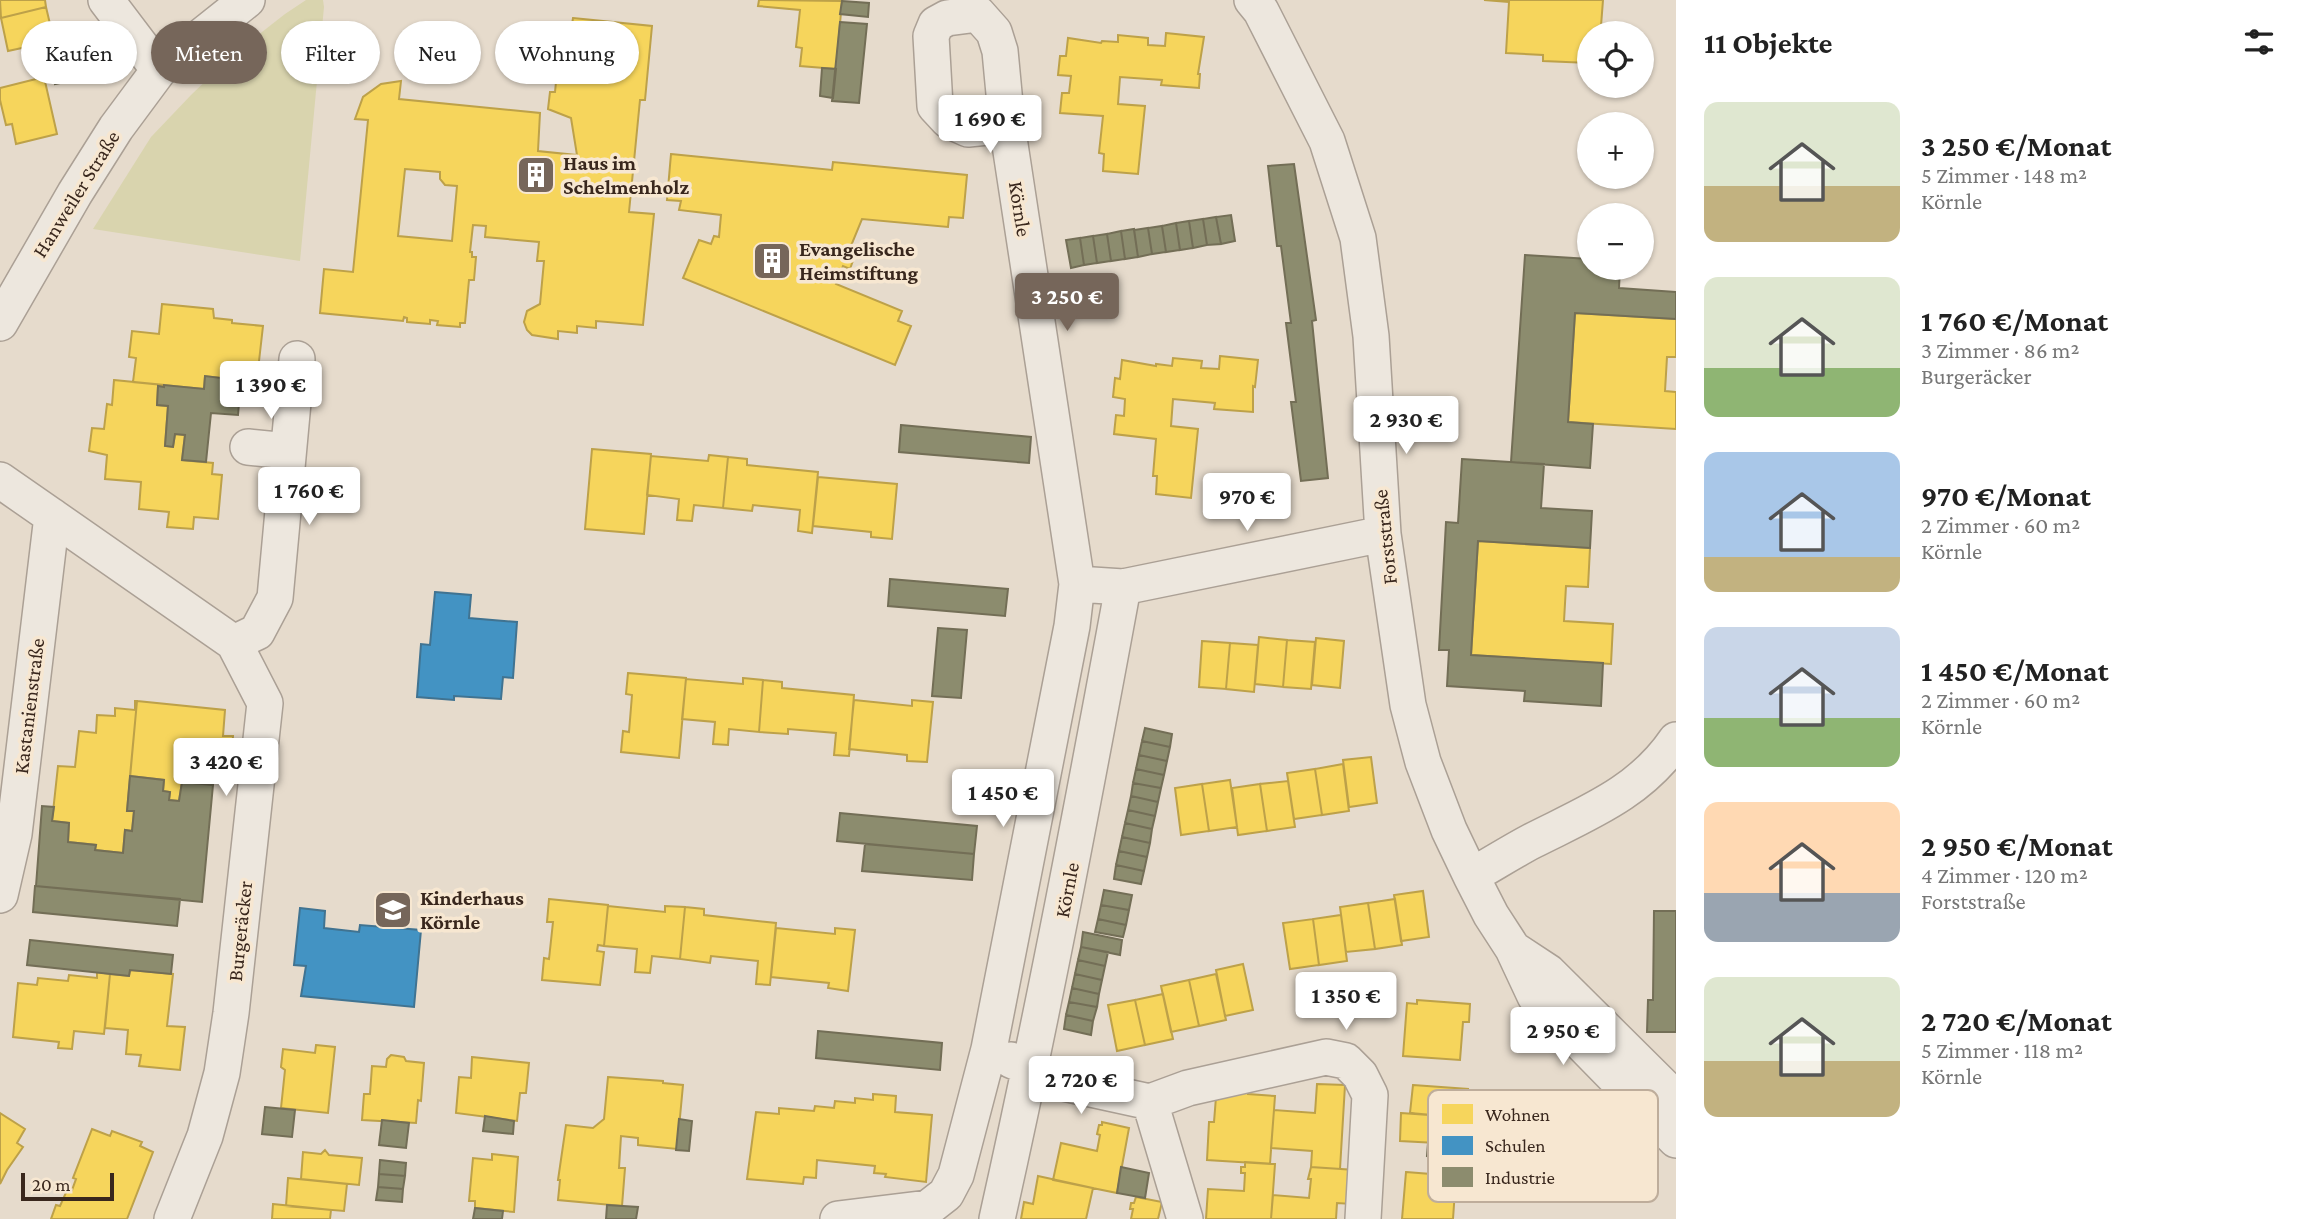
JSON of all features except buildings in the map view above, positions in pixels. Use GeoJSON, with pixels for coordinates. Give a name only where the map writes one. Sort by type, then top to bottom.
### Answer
{"type":"FeatureCollection","features":[{"type":"Feature","properties":{"kind":"street"},"geometry":{"type":"LineString","coordinates":[[106,0],[151,59]]}},
{"type":"Feature","properties":{"kind":"street"},"geometry":{"type":"LineString","coordinates":[[221,21],[247,0]]}},
{"type":"Feature","properties":{"kind":"street","name":"Forststraße"},"geometry":{"type":"LineString","coordinates":[[1262,4],[1327,141],[1358,238],[1371,336],[1383,534],[1408,705],[1423,762],[1449,830],[1471,876],[1491,915],[1513,949],[1535,996],[1627,1090]]}},
{"type":"Feature","properties":{"kind":"street","name":"Hanweiler Straße"},"geometry":{"type":"LineString","coordinates":[[0,323],[75,192],[116,128],[151,81]]}},
{"type":"Feature","properties":{"kind":"street","name":"Körnle"},"geometry":{"type":"LineString","coordinates":[[838,1219],[928,1208],[946,1194],[956,1175],[989,1049],[1072,626],[1077,584],[1007,125]]}},
{"type":"Feature","properties":{"kind":"street"},"geometry":{"type":"LineString","coordinates":[[234,643],[257,632],[275,598],[297,359]]}},
{"type":"Feature","properties":{"kind":"street"},"geometry":{"type":"LineString","coordinates":[[248,447],[288,451]]}},
{"type":"Feature","properties":{"kind":"street","name":"Burgeräcker"},"geometry":{"type":"LineString","coordinates":[[0,480],[234,643],[265,703],[222,1073],[205,1136],[172,1219]]}},
{"type":"Feature","properties":{"kind":"street","name":"Kastanienstraße"},"geometry":{"type":"LineString","coordinates":[[0,895],[15,821],[52,516]]}},
{"type":"Feature","properties":{"kind":"street"},"geometry":{"type":"LineString","coordinates":[[1077,584],[1123,587],[1383,534]]}},
{"type":"Feature","properties":{"kind":"street","name":"Körnle"},"geometry":{"type":"LineString","coordinates":[[997,1219],[1031,1069],[1123,587]]}},
{"type":"Feature","properties":{"kind":"street"},"geometry":{"type":"LineString","coordinates":[[1471,876],[1615,799],[1641,781],[1676,740]]}},
{"type":"Feature","properties":{"kind":"street","name":"Forststraße"},"geometry":{"type":"LineString","coordinates":[[1513,949],[1548,972],[1676,1098]]}},
{"type":"Feature","properties":{"kind":"street"},"geometry":{"type":"LineString","coordinates":[[989,1049],[1063,1083],[1150,1102],[1188,1088],[1273,1069],[1326,1058],[1346,1061],[1360,1074],[1370,1095],[1363,1219]]}},
{"type":"Feature","properties":{"kind":"street"},"geometry":{"type":"LineString","coordinates":[[1150,1102],[1185,1219]]}},
{"type":"Feature","properties":{"kind":"street","name":"Forststraße"},"geometry":{"type":"LineString","coordinates":[[1658,1122],[1676,1140]]}},
{"type":"Feature","properties":{"kind":"shaded area"},"geometry":{"type":"Polygon","coordinates":[[[306,0],[323,0],[323,21],[281,21],[281,84],[317,84],[300,261],[93,229],[151,137],[202,84],[267,84],[267,28],[306,0]]]}},
{"type":"Feature","properties":{"kind":"place","name":"Haus im Schelmenholz"},"geometry":{"type":"Point","coordinates":[536,175]}},
{"type":"Feature","properties":{"kind":"place","name":"Evangelische Heimstiftung"},"geometry":{"type":"Point","coordinates":[772,261]}},
{"type":"Feature","properties":{"kind":"place","name":"Kinderhaus Körnle"},"geometry":{"type":"Point","coordinates":[393,910]}}]}
